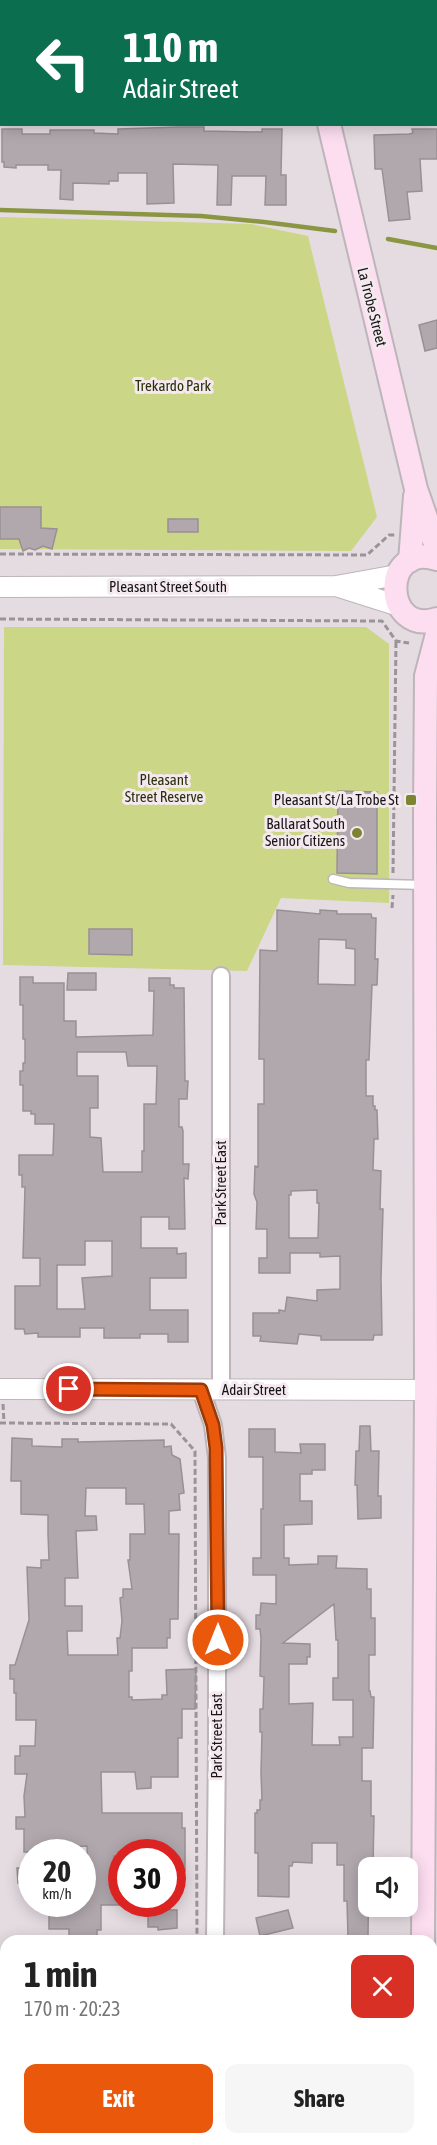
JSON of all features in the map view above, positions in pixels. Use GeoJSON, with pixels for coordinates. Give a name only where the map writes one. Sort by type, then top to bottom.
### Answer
{"type":"FeatureCollection","features":[{"type":"Feature","properties":{"kind":"main road","name":"La Trobe Street"},"geometry":{"type":"LineString","coordinates":[[329,126],[416,489],[437,549]]}},
{"type":"Feature","properties":{"kind":"main road","name":"La Trobe Street"},"geometry":{"type":"LineString","coordinates":[[405,612],[395,596],[394,585],[403,568],[416,489]]}},
{"type":"Feature","properties":{"kind":"main road"},"geometry":{"type":"LineString","coordinates":[[403,568],[420,557],[437,559]]}},
{"type":"Feature","properties":{"kind":"main road"},"geometry":{"type":"LineString","coordinates":[[405,612],[422,621],[437,619]]}},
{"type":"Feature","properties":{"kind":"main road"},"geometry":{"type":"LineString","coordinates":[[405,612],[426,676]]}},
{"type":"Feature","properties":{"kind":"main road"},"geometry":{"type":"LineString","coordinates":[[423,1935],[431,1390],[424,885],[426,676],[437,634]]}},
{"type":"Feature","properties":{"kind":"street","name":"Pleasant Street South"},"geometry":{"type":"LineString","coordinates":[[0,587],[336,586],[403,568]]}},
{"type":"Feature","properties":{"kind":"street","name":"Pleasant Street South"},"geometry":{"type":"LineString","coordinates":[[336,586],[405,612]]}},
{"type":"Feature","properties":{"kind":"street","name":"Park Street East"},"geometry":{"type":"LineString","coordinates":[[215,1935],[218,1744],[217,1458],[211,1390],[221,976]]}},
{"type":"Feature","properties":{"kind":"street","name":"Adair Street"},"geometry":{"type":"LineString","coordinates":[[0,1389],[431,1390]]}},
{"type":"Feature","properties":{"kind":"lane"},"geometry":{"type":"LineString","coordinates":[[333,879],[348,883],[424,885]]}},
{"type":"Feature","properties":{"kind":"path"},"geometry":{"type":"LineString","coordinates":[[0,554],[367,555],[389,535],[403,534]]}},
{"type":"Feature","properties":{"kind":"path"},"geometry":{"type":"LineString","coordinates":[[0,619],[382,621],[396,641],[392,908]]}},
{"type":"Feature","properties":{"kind":"path"},"geometry":{"type":"LineString","coordinates":[[396,641],[409,642]]}},
{"type":"Feature","properties":{"kind":"path"},"geometry":{"type":"LineString","coordinates":[[0,1423],[171,1424],[195,1451],[197,1935]]}},
{"type":"Feature","properties":{"kind":"green space","name":"Trekardo Park"},"geometry":{"type":"Polygon","coordinates":[[[0,217],[251,224],[308,236],[377,517],[351,551],[0,549],[0,217]]]}},
{"type":"Feature","properties":{"kind":"green space","name":"Pleasant Street Reserve"},"geometry":{"type":"Polygon","coordinates":[[[4,627],[366,627],[389,644],[389,903],[281,898],[247,971],[3,965],[4,627]]]}},
{"type":"Feature","properties":{"kind":"building"},"geometry":{"type":"Polygon","coordinates":[[[204,127],[204,131],[262,132],[262,129],[282,129],[281,175],[286,175],[286,205],[265,205],[266,176],[232,176],[231,205],[217,205],[218,165],[173,164],[174,203],[147,204],[147,173],[118,173],[118,181],[109,181],[109,184],[73,183],[73,200],[60,199],[61,170],[48,170],[48,165],[4,167],[4,162],[2,162],[2,129],[22,129],[22,134],[50,134],[50,130],[94,130],[94,133],[118,134],[118,129],[204,127]]]}},
{"type":"Feature","properties":{"kind":"building"},"geometry":{"type":"Polygon","coordinates":[[[412,129],[437,129],[437,159],[420,159],[422,191],[407,192],[410,219],[389,221],[382,169],[375,169],[374,135],[409,134],[413,133],[412,129]]]}},
{"type":"Feature","properties":{"kind":"building"},"geometry":{"type":"Polygon","coordinates":[[[437,320],[437,348],[425,351],[419,325],[437,320]]]}},
{"type":"Feature","properties":{"kind":"building"},"geometry":{"type":"Polygon","coordinates":[[[0,507],[41,507],[41,528],[57,529],[52,549],[43,546],[35,550],[29,548],[23,551],[19,539],[0,539],[0,507]]]}},
{"type":"Feature","properties":{"kind":"building"},"geometry":{"type":"Polygon","coordinates":[[[168,519],[198,519],[198,532],[168,532],[168,519]]]}},
{"type":"Feature","properties":{"kind":"building","name":"Ballarat South Senior Citizens"},"geometry":{"type":"Polygon","coordinates":[[[338,791],[377,792],[377,874],[337,873],[338,791]]]}},
{"type":"Feature","properties":{"kind":"building"},"geometry":{"type":"Polygon","coordinates":[[[277,910],[320,914],[320,910],[337,911],[337,914],[371,914],[372,918],[376,918],[377,985],[372,985],[369,1060],[366,1060],[366,1096],[373,1096],[373,1106],[377,1110],[378,1139],[374,1139],[373,1170],[381,1171],[380,1209],[383,1209],[382,1335],[374,1335],[373,1340],[321,1340],[321,1336],[299,1334],[297,1344],[260,1341],[261,1336],[253,1336],[253,1313],[279,1313],[279,1310],[285,1311],[287,1297],[317,1301],[317,1290],[340,1289],[340,1256],[320,1257],[320,1253],[290,1253],[290,1273],[259,1273],[259,1258],[267,1258],[267,1229],[256,1229],[257,1202],[254,1194],[255,1166],[258,1167],[258,1104],[264,1104],[264,1059],[259,1059],[260,950],[277,951],[277,910]],[[319,939],[318,984],[355,985],[355,949],[346,948],[346,940],[319,939]],[[317,1190],[291,1191],[289,1195],[289,1238],[318,1238],[317,1190]]]}},
{"type":"Feature","properties":{"kind":"building"},"geometry":{"type":"Polygon","coordinates":[[[89,929],[132,929],[132,955],[89,954],[89,929]]]}},
{"type":"Feature","properties":{"kind":"building"},"geometry":{"type":"Polygon","coordinates":[[[68,973],[96,973],[96,990],[67,990],[68,973]]]}},
{"type":"Feature","properties":{"kind":"building"},"geometry":{"type":"Polygon","coordinates":[[[20,977],[33,977],[33,983],[64,983],[64,1021],[76,1021],[76,1037],[153,1035],[154,991],[149,991],[149,978],[170,978],[170,985],[174,985],[174,988],[184,988],[185,1081],[188,1081],[187,1099],[179,1099],[179,1127],[182,1127],[183,1131],[183,1164],[189,1164],[188,1179],[184,1178],[185,1229],[169,1229],[169,1217],[141,1217],[141,1248],[177,1248],[177,1254],[186,1253],[186,1278],[150,1278],[150,1310],[188,1310],[188,1342],[168,1342],[168,1334],[140,1334],[140,1338],[104,1338],[104,1328],[80,1328],[80,1337],[38,1337],[38,1333],[25,1334],[24,1329],[15,1329],[15,1286],[40,1286],[40,1258],[23,1258],[25,1187],[22,1187],[22,1175],[19,1175],[19,1155],[53,1155],[54,1124],[35,1124],[35,1114],[31,1114],[31,1111],[23,1111],[23,1085],[20,1085],[20,1071],[23,1071],[23,1063],[25,1063],[25,1039],[23,1039],[23,1005],[20,1005],[20,977]],[[77,1052],[77,1076],[98,1076],[98,1108],[90,1108],[90,1137],[101,1138],[103,1172],[142,1172],[144,1104],[156,1104],[157,1066],[128,1066],[126,1052],[77,1052]],[[85,1241],[85,1265],[57,1265],[57,1309],[85,1309],[82,1278],[112,1276],[112,1241],[85,1241]]]}},
{"type":"Feature","properties":{"kind":"building"},"geometry":{"type":"Polygon","coordinates":[[[360,1426],[370,1426],[371,1451],[379,1451],[378,1496],[381,1496],[381,1518],[358,1519],[357,1485],[355,1485],[356,1451],[359,1451],[360,1426]]]}},
{"type":"Feature","properties":{"kind":"building"},"geometry":{"type":"Polygon","coordinates":[[[249,1429],[275,1429],[275,1452],[301,1453],[300,1444],[325,1444],[325,1470],[312,1470],[312,1474],[300,1474],[300,1501],[312,1501],[312,1524],[284,1525],[284,1558],[289,1558],[289,1565],[318,1564],[318,1556],[337,1556],[336,1568],[367,1569],[367,1589],[371,1589],[371,1618],[375,1618],[375,1655],[369,1655],[369,1691],[371,1697],[374,1697],[373,1748],[362,1748],[362,1781],[371,1781],[371,1816],[374,1816],[373,1857],[358,1857],[358,1917],[368,1917],[368,1935],[348,1935],[347,1901],[344,1901],[344,1865],[337,1865],[337,1843],[312,1843],[312,1863],[293,1862],[292,1866],[289,1866],[289,1897],[258,1896],[255,1813],[260,1810],[260,1800],[262,1800],[260,1709],[263,1709],[264,1677],[260,1676],[261,1638],[260,1629],[256,1629],[256,1615],[260,1615],[261,1603],[276,1604],[276,1575],[253,1575],[253,1558],[261,1558],[261,1509],[263,1509],[263,1457],[249,1457],[249,1429]],[[334,1604],[283,1643],[310,1644],[310,1657],[307,1657],[307,1664],[289,1664],[289,1704],[313,1703],[312,1745],[340,1745],[339,1737],[353,1737],[353,1700],[333,1700],[333,1678],[338,1678],[338,1640],[336,1640],[334,1604]]]}},
{"type":"Feature","properties":{"kind":"building"},"geometry":{"type":"Polygon","coordinates":[[[12,1438],[32,1439],[32,1446],[62,1447],[62,1439],[78,1439],[78,1442],[164,1440],[164,1447],[171,1446],[172,1455],[180,1459],[184,1493],[179,1494],[180,1510],[169,1511],[169,1534],[179,1534],[178,1619],[170,1619],[170,1638],[167,1638],[167,1648],[132,1648],[132,1671],[129,1671],[129,1697],[132,1697],[132,1700],[162,1699],[162,1695],[167,1695],[166,1670],[196,1669],[195,1709],[182,1709],[182,1738],[178,1738],[178,1777],[151,1777],[151,1788],[137,1789],[135,1772],[101,1772],[102,1813],[182,1813],[185,1839],[108,1839],[108,1905],[101,1905],[101,1930],[97,1930],[97,1935],[69,1935],[69,1929],[49,1929],[49,1917],[96,1917],[96,1839],[24,1839],[24,1829],[16,1829],[16,1817],[25,1817],[24,1796],[27,1774],[15,1774],[15,1756],[20,1756],[20,1746],[35,1746],[36,1720],[16,1720],[16,1693],[14,1693],[14,1679],[10,1679],[10,1665],[15,1665],[29,1620],[27,1567],[41,1568],[41,1560],[49,1560],[48,1515],[21,1514],[21,1481],[11,1481],[12,1438]],[[86,1488],[85,1516],[96,1516],[97,1530],[76,1531],[78,1578],[65,1578],[65,1606],[82,1606],[82,1631],[67,1631],[68,1655],[118,1655],[117,1638],[120,1638],[122,1621],[120,1598],[123,1597],[123,1589],[132,1589],[128,1560],[130,1560],[130,1534],[145,1534],[144,1504],[126,1504],[126,1488],[86,1488]]]}},
{"type":"Feature","properties":{"kind":"building"},"geometry":{"type":"Polygon","coordinates":[[[288,1910],[293,1928],[260,1935],[256,1918],[288,1910]]]}},
{"type":"Feature","properties":{"kind":"building"},"geometry":{"type":"Polygon","coordinates":[[[148,1917],[177,1917],[177,1928],[158,1930],[158,1927],[148,1927],[148,1917]]]}},
{"type":"Feature","properties":{"kind":"waterway"},"geometry":{"type":"LineString","coordinates":[[0,210],[201,216],[335,231]]}},
{"type":"Feature","properties":{"kind":"waterway"},"geometry":{"type":"LineString","coordinates":[[388,239],[437,248]]}},
{"type":"Feature","properties":{"kind":"place","name":"Pleasant St/La Trobe St"},"geometry":{"type":"Point","coordinates":[411,800]}},
{"type":"Feature","properties":{"kind":"place","name":"Ballarat South Senior Citizens"},"geometry":{"type":"Point","coordinates":[357,833]}},
{"type":"Feature","properties":{"kind":"route"},"geometry":{"type":"LineString","coordinates":[[69,1389],[201,1390],[213,1425],[217,1458],[218,1640]]}}]}
